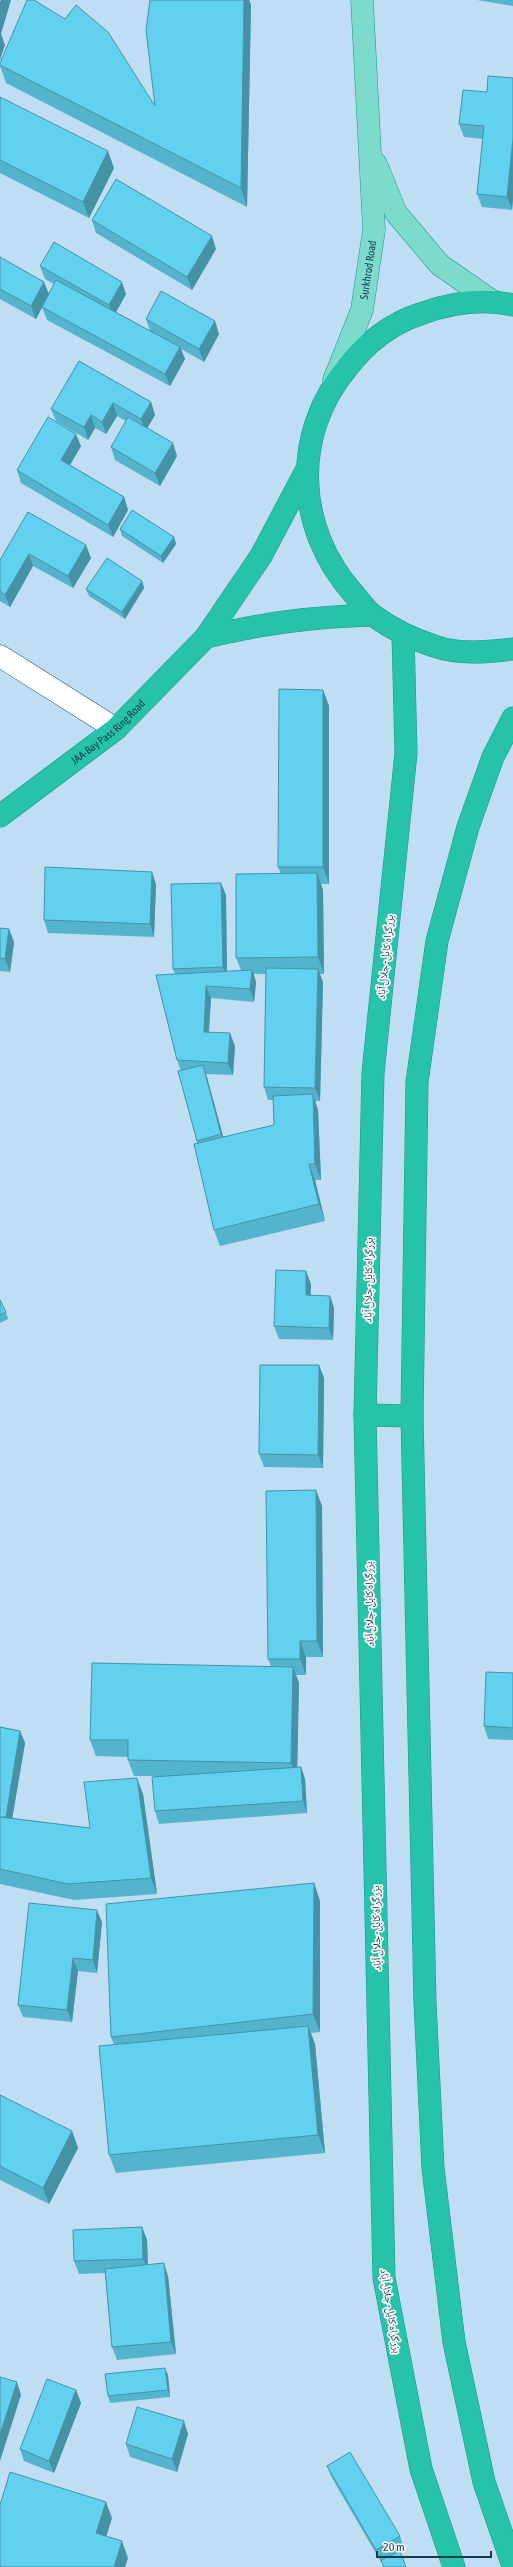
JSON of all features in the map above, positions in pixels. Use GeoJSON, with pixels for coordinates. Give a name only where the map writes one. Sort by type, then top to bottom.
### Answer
{"type":"FeatureCollection","features":[{"type":"Feature","properties":{"kind":"highway"},"geometry":{"type":"LineString","coordinates":[[513,305],[492,300],[445,305],[401,320],[363,348],[333,384],[314,425],[307,469],[313,523],[335,573],[372,615],[403,634],[435,647],[480,653],[513,649]]}},
{"type":"Feature","properties":{"kind":"highway","name":"JAA-Bay Pass Ring Road"},"geometry":{"type":"LineString","coordinates":[[0,816],[116,728],[206,637],[261,556],[307,469]]}},
{"type":"Feature","properties":{"kind":"highway"},"geometry":{"type":"LineString","coordinates":[[206,637],[261,624],[318,617],[372,615]]}},
{"type":"Feature","properties":{"kind":"highway","name":"بزرگراه کابل- جلال آباد"},"geometry":{"type":"LineString","coordinates":[[403,634],[406,753],[373,1073],[365,1415],[384,2278],[421,2469],[454,2567]]}},
{"type":"Feature","properties":{"kind":"highway"},"geometry":{"type":"LineString","coordinates":[[513,718],[493,756],[468,827],[437,941],[417,1082],[412,1416],[425,2002],[433,2168],[454,2342],[484,2482],[513,2566]]}},
{"type":"Feature","properties":{"kind":"highway"},"geometry":{"type":"LineString","coordinates":[[365,1415],[412,1416]]}},
{"type":"Feature","properties":{"kind":"main road","name":"Surkhrod Road"},"geometry":{"type":"LineString","coordinates":[[333,384],[362,310],[374,230],[362,0]]}},
{"type":"Feature","properties":{"kind":"main road","name":"Surkhrod Road"},"geometry":{"type":"LineString","coordinates":[[370,150],[396,213],[440,265],[492,300]]}},
{"type":"Feature","properties":{"kind":"street"},"geometry":{"type":"LineString","coordinates":[[0,656],[116,728]]}},
{"type":"Feature","properties":{"kind":"building"},"geometry":{"type":"Polygon","coordinates":[[[27,0],[34,0],[65,19],[76,5],[108,32],[155,106],[146,30],[150,0],[244,0],[241,188],[0,65],[27,0]]]}},
{"type":"Feature","properties":{"kind":"building"},"geometry":{"type":"Polygon","coordinates":[[[488,76],[513,78],[513,139],[507,197],[477,194],[484,126],[459,124],[463,90],[487,92],[488,76]]]}},
{"type":"Feature","properties":{"kind":"building"},"geometry":{"type":"Polygon","coordinates":[[[0,97],[108,151],[83,202],[0,160],[0,97]]]}},
{"type":"Feature","properties":{"kind":"building"},"geometry":{"type":"Polygon","coordinates":[[[116,179],[212,236],[187,277],[92,220],[116,179]]]}},
{"type":"Feature","properties":{"kind":"building"},"geometry":{"type":"Polygon","coordinates":[[[54,242],[122,282],[109,305],[40,266],[54,242]]]}},
{"type":"Feature","properties":{"kind":"building"},"geometry":{"type":"Polygon","coordinates":[[[0,257],[44,282],[31,306],[0,289],[0,257]]]}},
{"type":"Feature","properties":{"kind":"building"},"geometry":{"type":"Polygon","coordinates":[[[56,280],[180,347],[165,374],[42,307],[56,280]]]}},
{"type":"Feature","properties":{"kind":"building"},"geometry":{"type":"Polygon","coordinates":[[[161,291],[215,321],[199,349],[146,319],[161,291]]]}},
{"type":"Feature","properties":{"kind":"building"},"geometry":{"type":"Polygon","coordinates":[[[79,361],[151,402],[141,419],[113,403],[102,422],[91,415],[84,427],[51,409],[79,361]]]}},
{"type":"Feature","properties":{"kind":"building"},"geometry":{"type":"Polygon","coordinates":[[[48,417],[76,434],[61,460],[124,497],[108,525],[17,470],[48,417]]]}},
{"type":"Feature","properties":{"kind":"building"},"geometry":{"type":"Polygon","coordinates":[[[128,417],[173,443],[155,473],[111,447],[128,417]]]}},
{"type":"Feature","properties":{"kind":"building"},"geometry":{"type":"Polygon","coordinates":[[[132,510],[174,537],[161,556],[120,529],[132,510]]]}},
{"type":"Feature","properties":{"kind":"building"},"geometry":{"type":"Polygon","coordinates":[[[28,512],[86,545],[68,576],[29,554],[5,595],[0,591],[0,560],[28,512]]]}},
{"type":"Feature","properties":{"kind":"building"},"geometry":{"type":"Polygon","coordinates":[[[107,558],[142,581],[122,612],[86,589],[107,558]]]}},
{"type":"Feature","properties":{"kind":"building"},"geometry":{"type":"Polygon","coordinates":[[[279,689],[323,690],[323,867],[278,867],[279,689]]]}},
{"type":"Feature","properties":{"kind":"building"},"geometry":{"type":"Polygon","coordinates":[[[45,867],[152,872],[150,924],[44,920],[45,867]]]}},
{"type":"Feature","properties":{"kind":"building"},"geometry":{"type":"Polygon","coordinates":[[[317,873],[318,957],[236,958],[236,874],[317,873]]]}},
{"type":"Feature","properties":{"kind":"building"},"geometry":{"type":"Polygon","coordinates":[[[221,883],[223,967],[173,969],[171,884],[221,883]]]}},
{"type":"Feature","properties":{"kind":"building"},"geometry":{"type":"Polygon","coordinates":[[[0,928],[9,929],[5,959],[0,958],[0,928]]]}},
{"type":"Feature","properties":{"kind":"building"},"geometry":{"type":"Polygon","coordinates":[[[266,968],[318,969],[315,1088],[264,1087],[266,968]]]}},
{"type":"Feature","properties":{"kind":"building"},"geometry":{"type":"Polygon","coordinates":[[[252,970],[250,989],[206,986],[204,1032],[230,1033],[228,1063],[177,1060],[156,975],[252,970]]]}},
{"type":"Feature","properties":{"kind":"building"},"geometry":{"type":"Polygon","coordinates":[[[203,1065],[221,1134],[197,1141],[178,1071],[203,1065]]]}},
{"type":"Feature","properties":{"kind":"building"},"geometry":{"type":"Polygon","coordinates":[[[313,1094],[315,1164],[309,1164],[319,1204],[214,1230],[194,1144],[274,1125],[273,1096],[313,1094]]]}},
{"type":"Feature","properties":{"kind":"building"},"geometry":{"type":"Polygon","coordinates":[[[276,1270],[306,1271],[306,1295],[330,1296],[329,1328],[274,1326],[276,1270]]]}},
{"type":"Feature","properties":{"kind":"building"},"geometry":{"type":"Polygon","coordinates":[[[0,1300],[6,1312],[0,1315],[0,1300]]]}},
{"type":"Feature","properties":{"kind":"building"},"geometry":{"type":"Polygon","coordinates":[[[260,1365],[319,1365],[318,1455],[259,1454],[260,1365]]]}},
{"type":"Feature","properties":{"kind":"building"},"geometry":{"type":"Polygon","coordinates":[[[316,1490],[317,1641],[300,1641],[300,1659],[268,1659],[266,1491],[316,1490]]]}},
{"type":"Feature","properties":{"kind":"building"},"geometry":{"type":"Polygon","coordinates":[[[92,1663],[293,1667],[291,1763],[128,1760],[128,1740],[90,1740],[92,1663]]]}},
{"type":"Feature","properties":{"kind":"building"},"geometry":{"type":"Polygon","coordinates":[[[486,1672],[513,1673],[513,1728],[484,1726],[486,1672]]]}},
{"type":"Feature","properties":{"kind":"building"},"geometry":{"type":"Polygon","coordinates":[[[0,1727],[20,1731],[6,1817],[0,1817],[0,1727]]]}},
{"type":"Feature","properties":{"kind":"building"},"geometry":{"type":"Polygon","coordinates":[[[301,1767],[303,1801],[155,1811],[152,1777],[301,1767]]]}},
{"type":"Feature","properties":{"kind":"building"},"geometry":{"type":"Polygon","coordinates":[[[137,1778],[151,1878],[68,1884],[0,1869],[0,1817],[90,1828],[84,1782],[137,1778]]]}},
{"type":"Feature","properties":{"kind":"building"},"geometry":{"type":"Polygon","coordinates":[[[314,1883],[313,2014],[111,2037],[106,1904],[314,1883]]]}},
{"type":"Feature","properties":{"kind":"building"},"geometry":{"type":"Polygon","coordinates":[[[29,1903],[97,1910],[93,1960],[73,1958],[67,2010],[18,2005],[29,1903]]]}},
{"type":"Feature","properties":{"kind":"building"},"geometry":{"type":"Polygon","coordinates":[[[308,2026],[318,2135],[109,2155],[99,2046],[308,2026]]]}},
{"type":"Feature","properties":{"kind":"building"},"geometry":{"type":"Polygon","coordinates":[[[0,2095],[72,2131],[43,2188],[0,2166],[0,2095]]]}},
{"type":"Feature","properties":{"kind":"building"},"geometry":{"type":"Polygon","coordinates":[[[142,2227],[143,2259],[74,2261],[73,2230],[142,2227]]]}},
{"type":"Feature","properties":{"kind":"building"},"geometry":{"type":"Polygon","coordinates":[[[164,2263],[171,2342],[112,2347],[105,2269],[164,2263]]]}},
{"type":"Feature","properties":{"kind":"building"},"geometry":{"type":"Polygon","coordinates":[[[165,2368],[168,2390],[108,2396],[105,2374],[165,2368]]]}},
{"type":"Feature","properties":{"kind":"building"},"geometry":{"type":"Polygon","coordinates":[[[0,2377],[17,2382],[0,2434],[0,2377]]]}},
{"type":"Feature","properties":{"kind":"building"},"geometry":{"type":"Polygon","coordinates":[[[47,2379],[76,2390],[49,2461],[20,2449],[47,2379]]]}},
{"type":"Feature","properties":{"kind":"building"},"geometry":{"type":"Polygon","coordinates":[[[137,2407],[184,2421],[172,2459],[126,2444],[137,2407]]]}},
{"type":"Feature","properties":{"kind":"building"},"geometry":{"type":"Polygon","coordinates":[[[350,2452],[400,2536],[376,2550],[327,2466],[350,2452]]]}},
{"type":"Feature","properties":{"kind":"building"},"geometry":{"type":"Polygon","coordinates":[[[10,2472],[106,2502],[96,2533],[122,2541],[114,2567],[0,2567],[0,2505],[10,2472]]]}},
{"type":"Feature","properties":{"kind":"building"},"geometry":{"type":"Polygon","coordinates":[[[400,2551],[406,2567],[384,2567],[381,2560],[400,2551]]]}}]}
